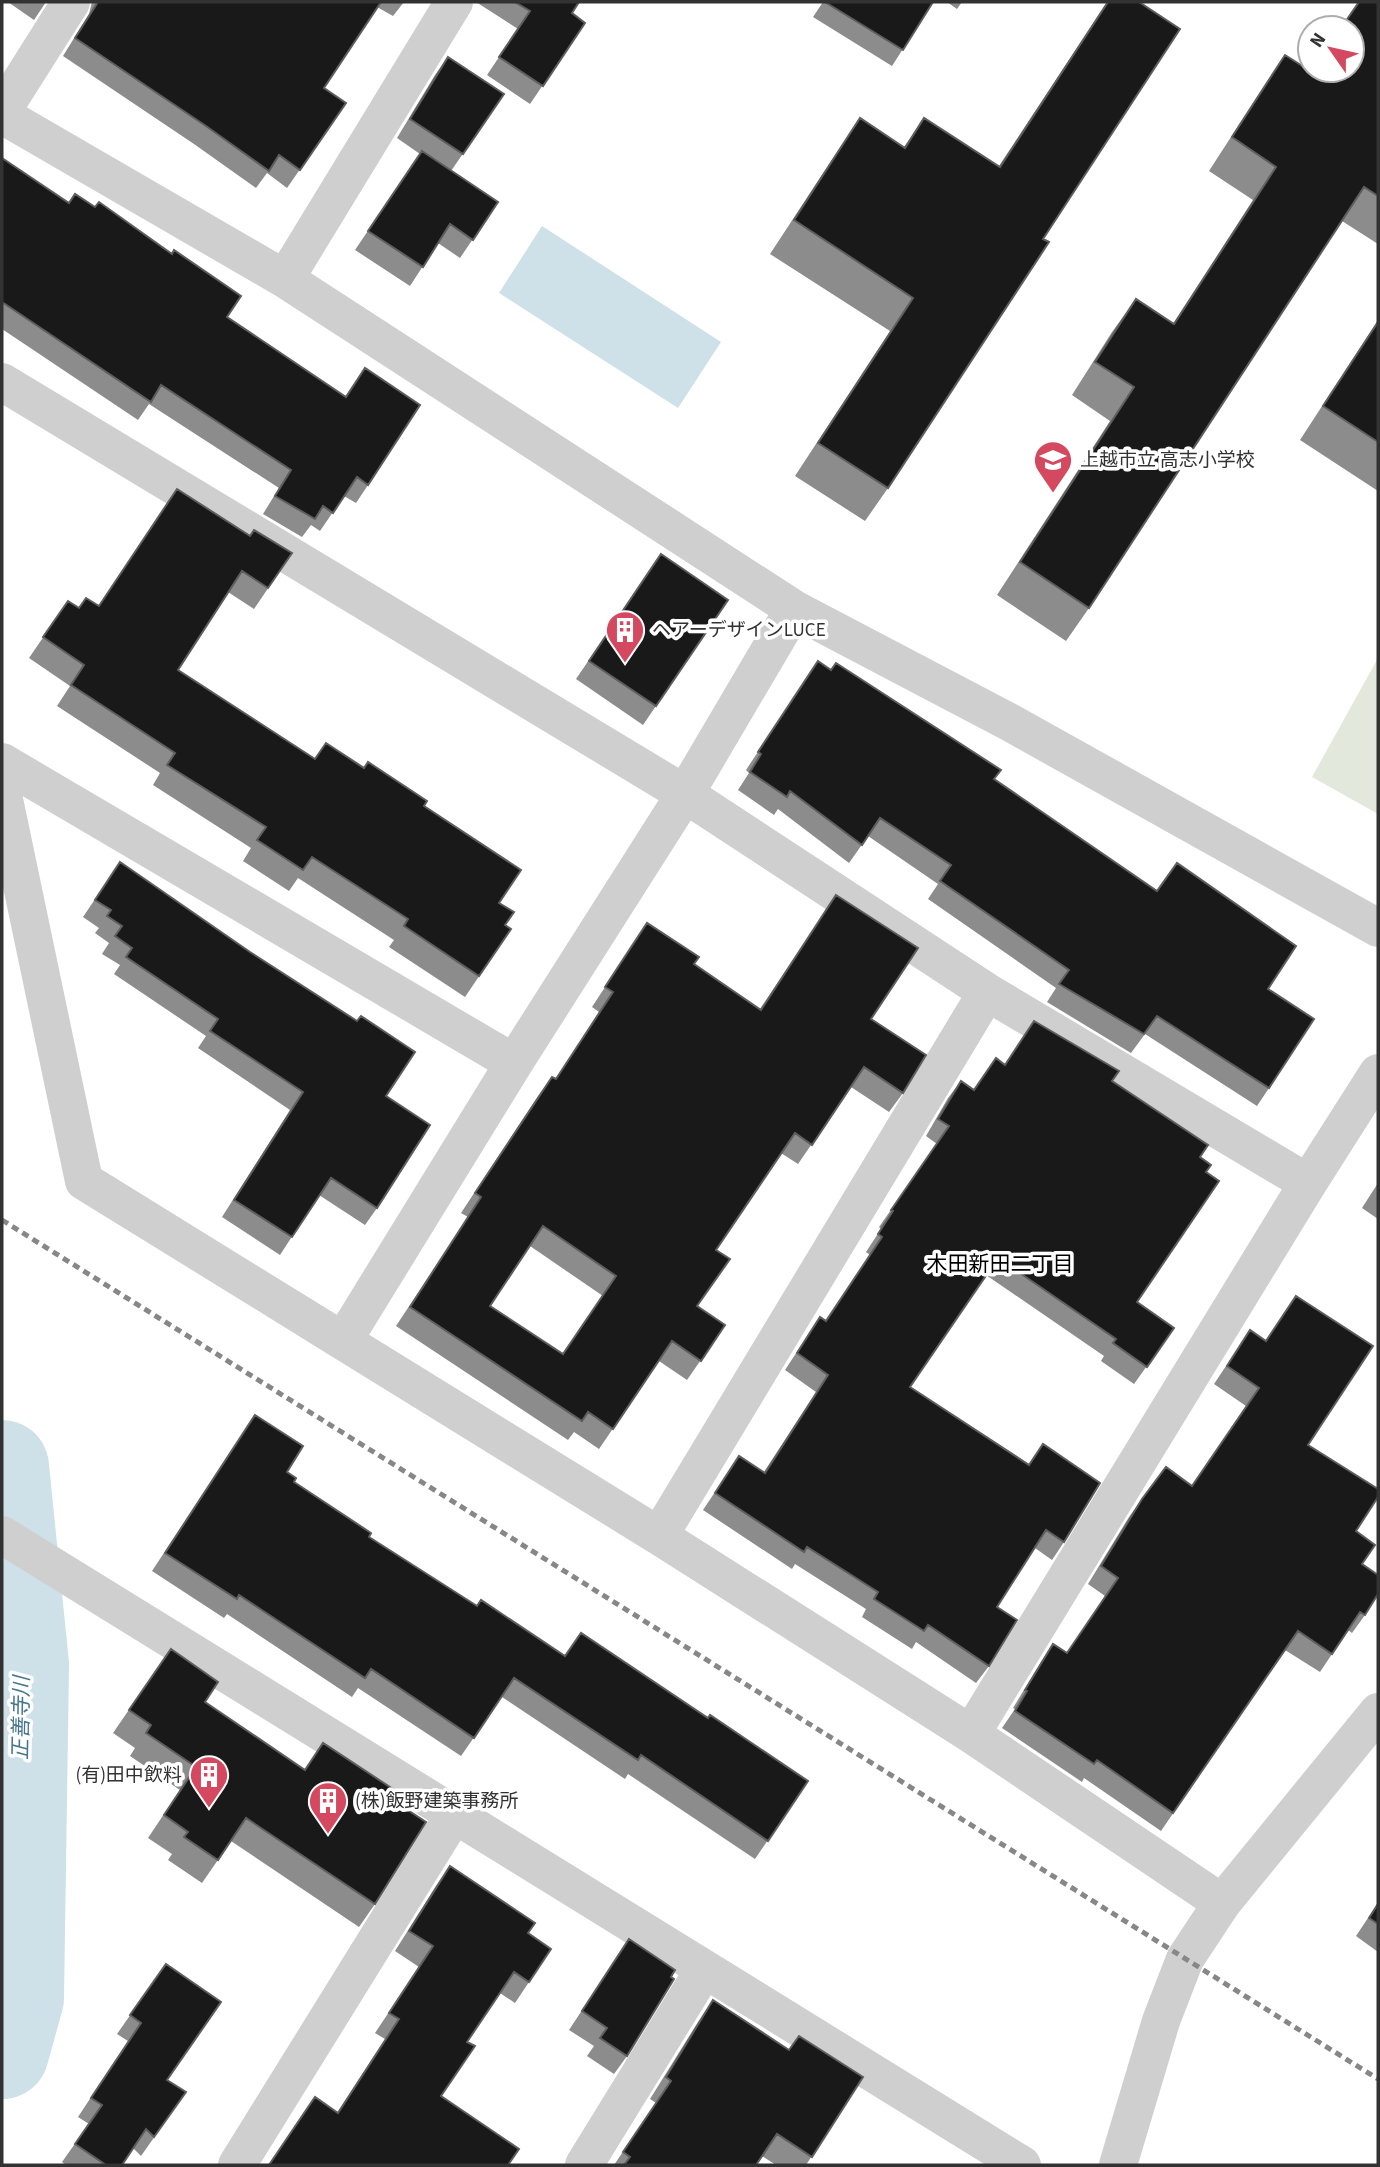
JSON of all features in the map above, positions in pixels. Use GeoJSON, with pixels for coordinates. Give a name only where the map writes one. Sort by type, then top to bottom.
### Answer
{"type":"FeatureCollection","features":[{"type":"Feature","properties":{"kind":"street"},"geometry":{"type":"LineString","coordinates":[[71,2],[2,113],[285,279],[794,609],[1011,723],[1378,928]]}},
{"type":"Feature","properties":{"kind":"street"},"geometry":{"type":"LineString","coordinates":[[285,279],[454,2]]}},
{"type":"Feature","properties":{"kind":"street"},"geometry":{"type":"LineString","coordinates":[[2,382],[685,794],[987,992],[1308,1183]]}},
{"type":"Feature","properties":{"kind":"street"},"geometry":{"type":"LineString","coordinates":[[343,1341],[514,1063],[685,794],[794,609]]}},
{"type":"Feature","properties":{"kind":"street"},"geometry":{"type":"LineString","coordinates":[[2,762],[514,1063]]}},
{"type":"Feature","properties":{"kind":"street"},"geometry":{"type":"LineString","coordinates":[[2,790],[84,1181],[659,1536],[971,1734],[1223,1903]]}},
{"type":"Feature","properties":{"kind":"street"},"geometry":{"type":"LineString","coordinates":[[659,1536],[987,992]]}},
{"type":"Feature","properties":{"kind":"street"},"geometry":{"type":"LineString","coordinates":[[971,1734],[1378,1073]]}},
{"type":"Feature","properties":{"kind":"street"},"geometry":{"type":"LineString","coordinates":[[2,1535],[1022,2165]]}},
{"type":"Feature","properties":{"kind":"street"},"geometry":{"type":"LineString","coordinates":[[1118,2165],[1161,2021],[1185,1959],[1223,1903],[1378,1712]]}},
{"type":"Feature","properties":{"kind":"street"},"geometry":{"type":"LineString","coordinates":[[237,2165],[454,1815]]}},
{"type":"Feature","properties":{"kind":"street"},"geometry":{"type":"LineString","coordinates":[[584,2165],[705,1970]]}},
{"type":"Feature","properties":{"kind":"shaded area"},"geometry":{"type":"Polygon","coordinates":[[[542,226],[721,342],[678,408],[499,293],[542,226]]]}},
{"type":"Feature","properties":{"kind":"shaded area"},"geometry":{"type":"Polygon","coordinates":[[[1378,658],[1378,814],[1312,777],[1378,658]]]}},
{"type":"Feature","properties":{"kind":"building"},"geometry":{"type":"Polygon","coordinates":[[[98,2],[381,2],[324,88],[346,103],[300,170],[279,155],[269,171],[75,38],[98,2]]]}},
{"type":"Feature","properties":{"kind":"building"},"geometry":{"type":"Polygon","coordinates":[[[515,2],[579,2],[572,13],[585,23],[543,86],[499,57],[530,11],[515,2]]]}},
{"type":"Feature","properties":{"kind":"building"},"geometry":{"type":"Polygon","coordinates":[[[825,2],[933,2],[903,50],[825,2]]]}},
{"type":"Feature","properties":{"kind":"building"},"geometry":{"type":"Polygon","coordinates":[[[1108,2],[1139,2],[1180,29],[1043,239],[1049,242],[888,488],[818,443],[913,298],[794,220],[860,118],[905,148],[924,118],[1000,167],[1108,2]]]}},
{"type":"Feature","properties":{"kind":"building"},"geometry":{"type":"Polygon","coordinates":[[[1359,2],[1378,2],[1378,196],[1364,187],[1089,608],[1020,562],[1134,387],[1095,362],[1136,299],[1174,324],[1276,167],[1232,137],[1285,55],[1296,62],[1296,84],[1366,84],[1366,14],[1351,14],[1359,2]]]}},
{"type":"Feature","properties":{"kind":"building"},"geometry":{"type":"Polygon","coordinates":[[[448,57],[504,94],[463,154],[410,119],[448,57]]]}},
{"type":"Feature","properties":{"kind":"building"},"geometry":{"type":"Polygon","coordinates":[[[422,151],[498,202],[473,240],[450,224],[423,267],[368,231],[422,151]]]}},
{"type":"Feature","properties":{"kind":"building"},"geometry":{"type":"Polygon","coordinates":[[[2,158],[69,203],[75,194],[95,207],[99,202],[172,254],[174,250],[241,296],[227,317],[346,397],[365,368],[420,405],[368,485],[357,477],[333,513],[323,506],[315,519],[275,496],[291,470],[161,385],[151,402],[2,302],[2,158]]]}},
{"type":"Feature","properties":{"kind":"building"},"geometry":{"type":"Polygon","coordinates":[[[1378,322],[1378,442],[1323,406],[1378,322]]]}},
{"type":"Feature","properties":{"kind":"building"},"geometry":{"type":"Polygon","coordinates":[[[177,489],[250,536],[254,530],[292,553],[268,588],[242,571],[178,670],[315,759],[326,743],[364,768],[368,762],[427,801],[424,806],[521,870],[499,903],[514,912],[505,925],[511,929],[479,976],[404,926],[408,919],[312,857],[303,870],[257,840],[266,827],[167,765],[175,753],[71,685],[84,665],[43,637],[68,601],[79,608],[86,598],[99,606],[177,489]]]}},
{"type":"Feature","properties":{"kind":"building","name":"ヘアーデザインLUCE"},"geometry":{"type":"Polygon","coordinates":[[[661,554],[728,600],[656,706],[589,661],[661,554]]]}},
{"type":"Feature","properties":{"kind":"building"},"geometry":{"type":"Polygon","coordinates":[[[818,661],[831,670],[836,663],[1001,770],[994,779],[1157,891],[1177,863],[1296,946],[1268,989],[1314,1019],[1269,1088],[1157,1016],[1144,1034],[1059,984],[1069,970],[940,881],[951,865],[880,818],[862,845],[790,791],[787,797],[750,772],[761,754],[758,752],[818,661]]]}},
{"type":"Feature","properties":{"kind":"building"},"geometry":{"type":"Polygon","coordinates":[[[120,862],[250,952],[357,1021],[361,1016],[415,1052],[386,1096],[430,1125],[377,1208],[331,1178],[292,1237],[234,1200],[303,1092],[210,1031],[218,1019],[126,957],[132,948],[115,936],[122,926],[107,916],[111,910],[95,900],[120,862]]]}},
{"type":"Feature","properties":{"kind":"building"},"geometry":{"type":"Polygon","coordinates":[[[836,895],[918,948],[871,1019],[926,1055],[903,1093],[864,1067],[812,1145],[795,1133],[716,1250],[730,1259],[697,1306],[725,1325],[701,1361],[672,1341],[613,1429],[588,1412],[582,1421],[410,1307],[481,1197],[475,1193],[552,1077],[556,1079],[613,992],[605,987],[647,923],[699,957],[694,964],[761,1010],[836,895]],[[543,1226],[490,1306],[563,1354],[616,1276],[543,1226]]]}},
{"type":"Feature","properties":{"kind":"building"},"geometry":{"type":"Polygon","coordinates":[[[1034,1021],[1119,1071],[1112,1081],[1208,1145],[1200,1157],[1211,1165],[1206,1172],[1219,1181],[1137,1302],[1174,1328],[1147,1367],[1113,1343],[1116,1339],[998,1258],[910,1387],[1029,1465],[1043,1444],[1100,1483],[1064,1542],[1046,1530],[997,1607],[1017,1620],[989,1666],[928,1625],[924,1631],[874,1599],[878,1592],[807,1547],[804,1552],[715,1493],[739,1456],[765,1473],[828,1375],[797,1353],[820,1317],[826,1321],[882,1237],[878,1234],[893,1211],[891,1210],[949,1126],[938,1119],[961,1081],[974,1090],[996,1058],[1005,1065],[1034,1021]]]}},
{"type":"Feature","properties":{"kind":"building"},"geometry":{"type":"Polygon","coordinates":[[[1296,1296],[1373,1346],[1308,1445],[1378,1489],[1378,1497],[1356,1531],[1375,1545],[1362,1564],[1378,1575],[1378,1594],[1365,1615],[1360,1612],[1332,1654],[1298,1631],[1173,1813],[1097,1760],[1094,1764],[1015,1711],[1053,1644],[1067,1653],[1118,1578],[1101,1566],[1142,1499],[1166,1467],[1192,1486],[1259,1388],[1227,1366],[1250,1330],[1266,1341],[1296,1296]]]}},
{"type":"Feature","properties":{"kind":"building"},"geometry":{"type":"Polygon","coordinates":[[[255,1415],[303,1446],[287,1472],[296,1478],[294,1482],[371,1533],[369,1537],[477,1606],[481,1600],[565,1656],[581,1633],[808,1781],[768,1841],[641,1755],[638,1760],[514,1678],[474,1738],[371,1669],[365,1678],[239,1595],[237,1599],[165,1553],[255,1415]]]}},
{"type":"Feature","properties":{"kind":"building"},"geometry":{"type":"Polygon","coordinates":[[[171,1649],[218,1682],[205,1702],[305,1770],[323,1743],[399,1793],[394,1801],[426,1822],[375,1904],[246,1818],[218,1860],[184,1837],[188,1832],[164,1815],[196,1767],[146,1733],[151,1725],[129,1710],[171,1649]]]}},
{"type":"Feature","properties":{"kind":"building"},"geometry":{"type":"Polygon","coordinates":[[[450,1866],[535,1923],[528,1933],[551,1949],[529,1982],[514,1972],[467,2042],[475,2046],[441,2096],[519,2149],[508,2165],[269,2165],[315,2097],[338,2113],[399,2019],[389,2013],[433,1946],[409,1931],[450,1866]]]}},
{"type":"Feature","properties":{"kind":"building"},"geometry":{"type":"Polygon","coordinates":[[[1378,1904],[1378,1924],[1369,1918],[1378,1904]]]}},
{"type":"Feature","properties":{"kind":"building"},"geometry":{"type":"Polygon","coordinates":[[[629,1939],[675,1970],[671,1977],[674,1979],[627,2056],[600,2038],[607,2028],[582,2011],[629,1939]]]}},
{"type":"Feature","properties":{"kind":"building"},"geometry":{"type":"Polygon","coordinates":[[[166,1964],[221,2002],[167,2080],[186,2092],[154,2137],[146,2129],[122,2165],[106,2165],[75,2144],[102,2105],[91,2098],[141,2023],[130,2015],[166,1964]]]}},
{"type":"Feature","properties":{"kind":"building"},"geometry":{"type":"Polygon","coordinates":[[[713,2000],[789,2050],[799,2036],[863,2077],[812,2157],[777,2134],[756,2165],[624,2165],[630,2157],[623,2152],[671,2081],[666,2077],[713,2000]]]}},
{"type":"Feature","properties":{"kind":"waterway","name":"正善寺川"},"geometry":{"type":"LineString","coordinates":[[2,1467],[22,1665],[17,1998],[2,2052]]}},
{"type":"Feature","properties":{"kind":"railway"},"geometry":{"type":"LineString","coordinates":[[2,1220],[1378,2079]]}},
{"type":"Feature","properties":{"kind":"place","name":"上越市立 高志小学校"},"geometry":{"type":"Point","coordinates":[1053,494]}},
{"type":"Feature","properties":{"kind":"place","name":"ヘアーデザインLUCE"},"geometry":{"type":"Point","coordinates":[625,664]}},
{"type":"Feature","properties":{"kind":"place","name":"(有)田中飲料"},"geometry":{"type":"Point","coordinates":[209,1809]}},
{"type":"Feature","properties":{"kind":"place","name":"(株)飯野建築事務所"},"geometry":{"type":"Point","coordinates":[328,1835]}},
{"type":"Feature","properties":{"kind":"district","name":"木田新田二丁目"},"geometry":{"type":"Point","coordinates":[1000,1264]}}]}
